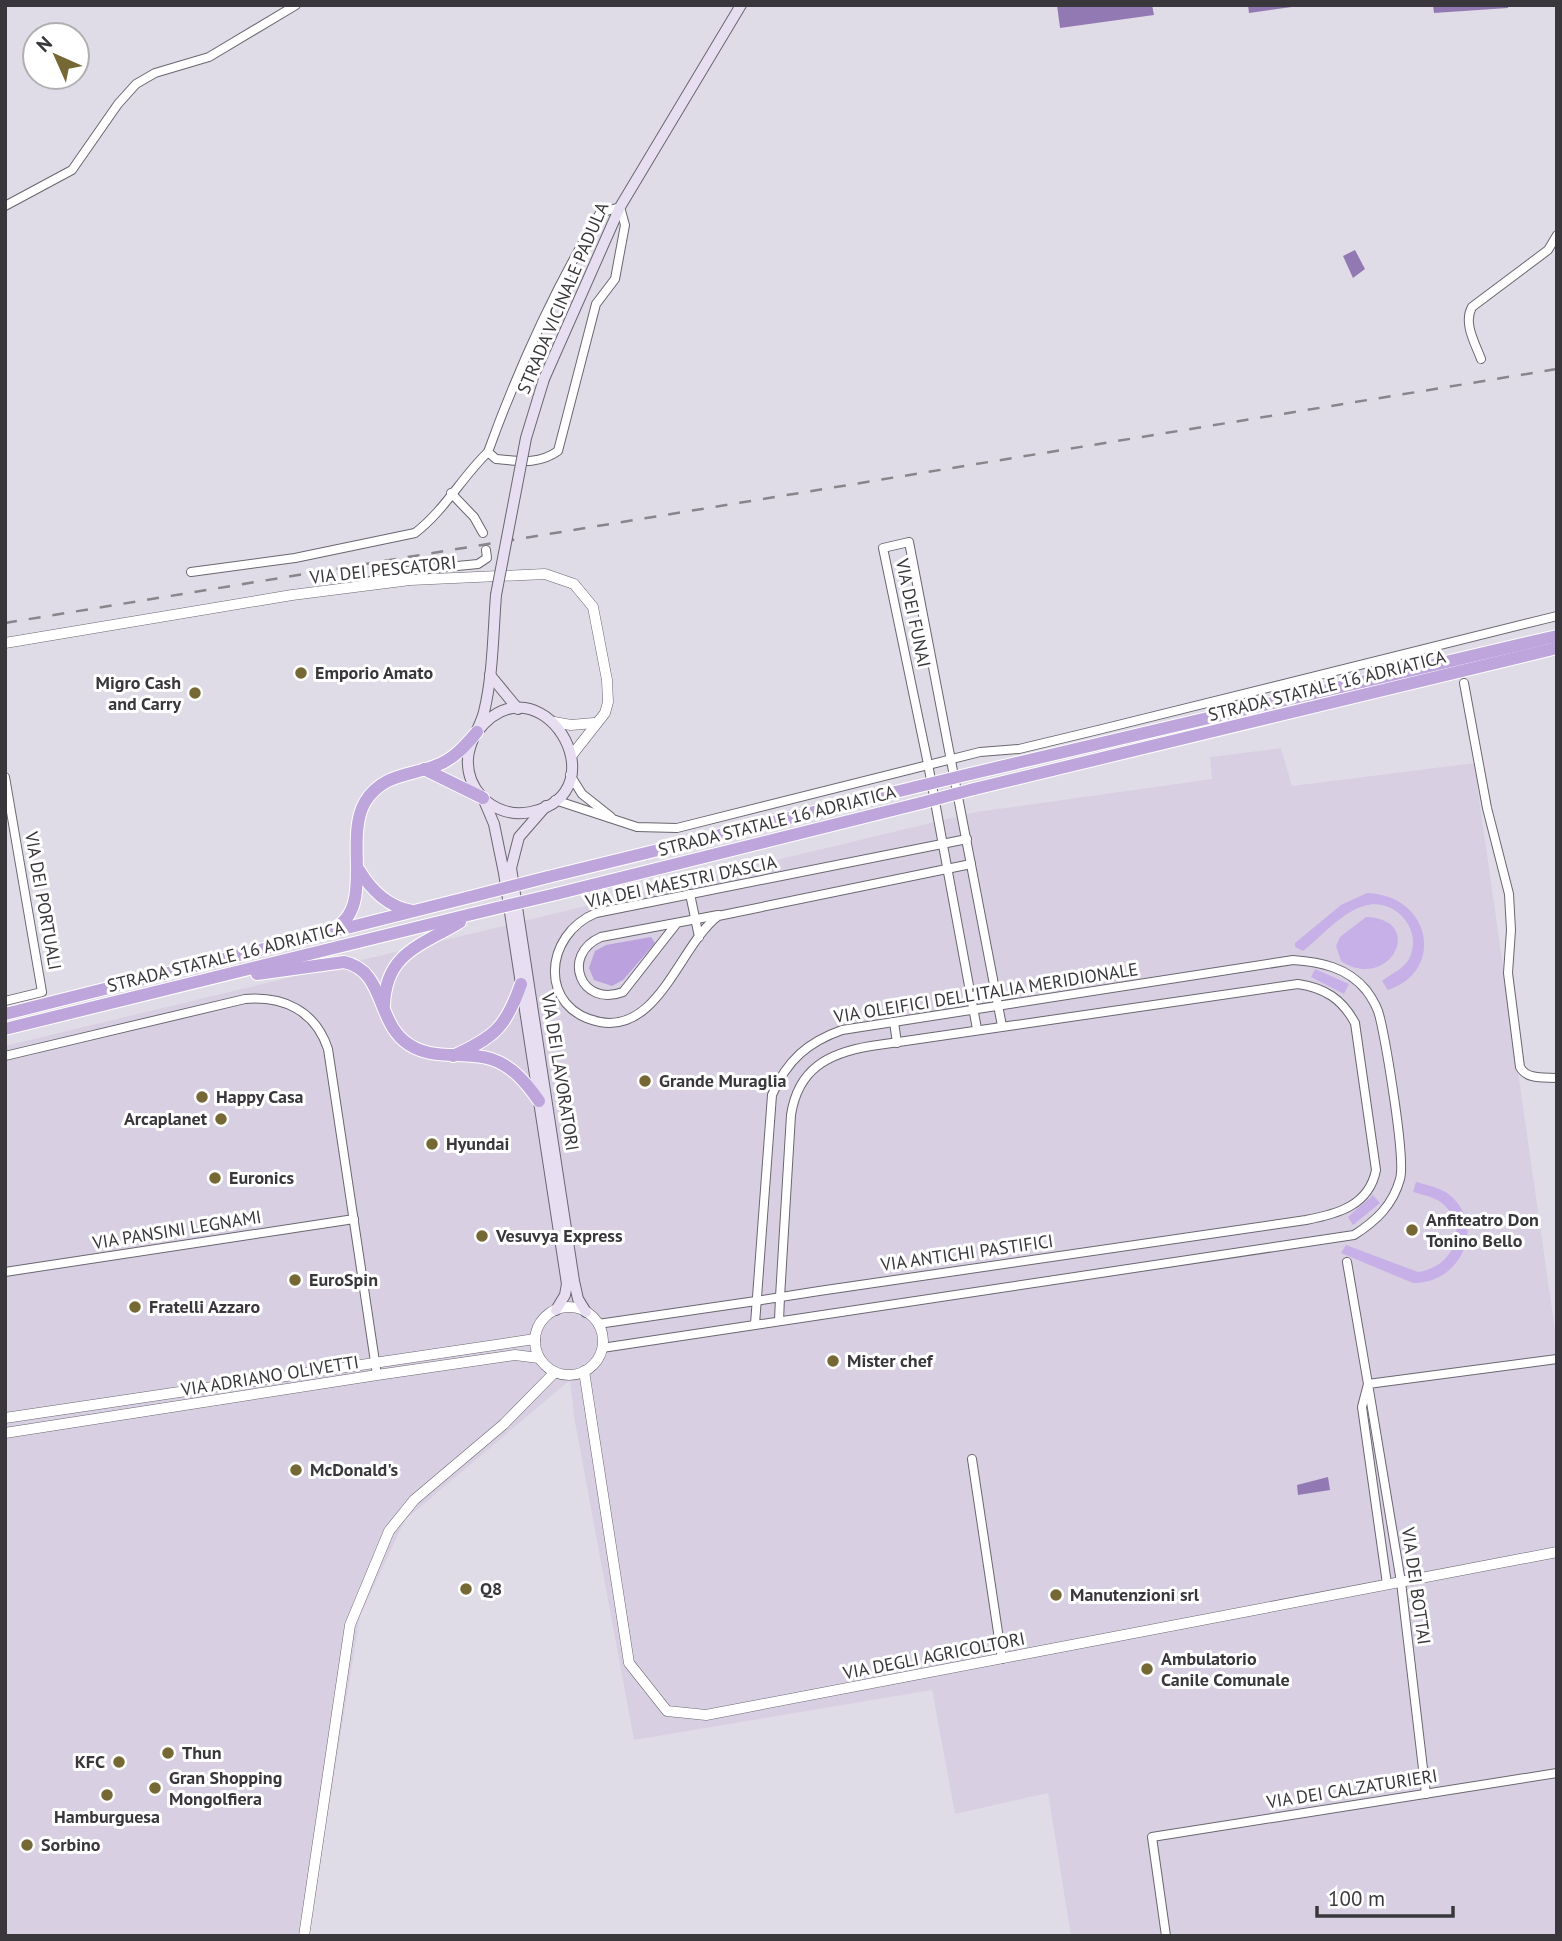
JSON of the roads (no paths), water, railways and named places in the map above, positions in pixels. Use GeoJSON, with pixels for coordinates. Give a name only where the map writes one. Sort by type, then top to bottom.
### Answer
{"type":"FeatureCollection","features":[{"type":"Feature","properties":{"kind":"highway","name":"STRADA STATALE 16 ADRIATICA"},"geometry":{"type":"LineString","coordinates":[[5,1014],[916,787],[1557,636]]}},
{"type":"Feature","properties":{"kind":"highway","name":"STRADA STATALE 16 ADRIATICA"},"geometry":{"type":"LineString","coordinates":[[5,1029],[974,789],[1554,649]]}},
{"type":"Feature","properties":{"kind":"highway"},"geometry":{"type":"LineString","coordinates":[[305,940],[337,927],[347,918],[359,885],[354,857],[356,822],[366,800],[384,782],[404,772],[424,769],[448,760],[477,732]]}},
{"type":"Feature","properties":{"kind":"highway"},"geometry":{"type":"LineString","coordinates":[[424,769],[482,798]]}},
{"type":"Feature","properties":{"kind":"highway"},"geometry":{"type":"LineString","coordinates":[[354,857],[367,883],[383,898],[400,909],[416,911]]}},
{"type":"Feature","properties":{"kind":"highway"},"geometry":{"type":"LineString","coordinates":[[384,1009],[385,983],[396,961],[472,914]]}},
{"type":"Feature","properties":{"kind":"highway"},"geometry":{"type":"LineString","coordinates":[[219,977],[294,971],[344,961],[365,971],[389,1024],[417,1051],[451,1057],[491,1059],[523,1078],[539,1101]]}},
{"type":"Feature","properties":{"kind":"highway"},"geometry":{"type":"LineString","coordinates":[[451,1057],[488,1040],[506,1023],[521,984]]}},
{"type":"Feature","properties":{"kind":"main road","name":"STRADA VICINALE PADULA"},"geometry":{"type":"LineString","coordinates":[[508,871],[494,824],[472,783],[468,765],[469,748],[477,732],[490,675],[496,595],[520,463],[544,379],[620,206],[741,5]]}},
{"type":"Feature","properties":{"kind":"main road"},"geometry":{"type":"LineString","coordinates":[[490,675],[518,709]]}},
{"type":"Feature","properties":{"kind":"main road"},"geometry":{"type":"LineString","coordinates":[[477,732],[497,714],[518,709],[536,712],[554,722],[567,738],[572,755],[570,775],[551,803],[519,837],[508,871]]}},
{"type":"Feature","properties":{"kind":"main road"},"geometry":{"type":"LineString","coordinates":[[482,798],[497,808],[516,814],[551,803]]}},
{"type":"Feature","properties":{"kind":"main road","name":"VIA DEI LAVORATORI"},"geometry":{"type":"LineString","coordinates":[[508,871],[521,984],[570,1282]]}},
{"type":"Feature","properties":{"kind":"main road","name":"VIA DEI LAVORATORI"},"geometry":{"type":"LineString","coordinates":[[508,871],[570,1282]]}},
{"type":"Feature","properties":{"kind":"main road"},"geometry":{"type":"LineString","coordinates":[[556,1310],[570,1282]]}},
{"type":"Feature","properties":{"kind":"main road"},"geometry":{"type":"LineString","coordinates":[[570,1282],[586,1312]]}},
{"type":"Feature","properties":{"kind":"street"},"geometry":{"type":"LineString","coordinates":[[5,206],[72,170],[136,84],[155,73],[209,57],[296,5]]}},
{"type":"Feature","properties":{"kind":"street"},"geometry":{"type":"LineString","coordinates":[[191,572],[295,558],[415,533],[429,523],[488,452],[504,407],[566,270],[600,212],[620,206],[625,225],[615,279],[596,304],[558,451],[545,460],[536,462],[496,459],[488,452]]}},
{"type":"Feature","properties":{"kind":"street"},"geometry":{"type":"LineString","coordinates":[[1481,359],[1469,326],[1468,315],[1472,307],[1548,250],[1557,235]]}},
{"type":"Feature","properties":{"kind":"street"},"geometry":{"type":"LineString","coordinates":[[451,494],[474,517],[483,533]]}},
{"type":"Feature","properties":{"kind":"street","name":"VIA DEI FUNAI"},"geometry":{"type":"LineString","coordinates":[[977,1029],[928,764],[883,548],[909,542],[953,759],[1002,1026]]}},
{"type":"Feature","properties":{"kind":"street"},"geometry":{"type":"LineString","coordinates":[[356,587],[379,576],[478,564],[487,558],[486,550]]}},
{"type":"Feature","properties":{"kind":"street","name":"VIA DEI PESCATORI"},"geometry":{"type":"LineString","coordinates":[[5,643],[278,597],[356,587],[411,580],[545,574],[574,584],[593,607],[607,680],[608,702],[604,713],[572,755]]}},
{"type":"Feature","properties":{"kind":"street"},"geometry":{"type":"LineString","coordinates":[[551,803],[637,827],[677,828],[928,764],[1032,746],[1557,616]]}},
{"type":"Feature","properties":{"kind":"street"},"geometry":{"type":"LineString","coordinates":[[1452,642],[1455,653]]}},
{"type":"Feature","properties":{"kind":"street"},"geometry":{"type":"LineString","coordinates":[[1464,683],[1481,761],[1487,808],[1509,894],[1511,930],[1508,973],[1520,1067],[1523,1073],[1531,1077],[1557,1078]]}},
{"type":"Feature","properties":{"kind":"street"},"geometry":{"type":"LineString","coordinates":[[554,722],[571,725],[594,723]]}},
{"type":"Feature","properties":{"kind":"street"},"geometry":{"type":"LineString","coordinates":[[570,775],[582,794],[613,819]]}},
{"type":"Feature","properties":{"kind":"street","name":"VIA DEI PORTUALI"},"geometry":{"type":"LineString","coordinates":[[5,777],[42,992],[5,1001]]}},
{"type":"Feature","properties":{"kind":"street","name":"VIA DEI MAESTRI D’ASCIA"},"geometry":{"type":"LineString","coordinates":[[967,839],[596,913],[582,919],[560,942],[555,965],[559,989],[567,1002],[591,1019],[623,1021],[639,1014],[652,1003],[711,922],[726,914],[971,864]]}},
{"type":"Feature","properties":{"kind":"street"},"geometry":{"type":"LineString","coordinates":[[690,894],[699,937]]}},
{"type":"Feature","properties":{"kind":"street"},"geometry":{"type":"LineString","coordinates":[[677,923],[623,992],[605,996],[588,988],[583,981],[579,964],[586,947],[593,941],[677,923],[726,914]]}},
{"type":"Feature","properties":{"kind":"street","name":"VIA OLEIFICI DELL'ITALIA MERIDIONALE"},"geometry":{"type":"LineString","coordinates":[[755,1324],[772,1095],[781,1075],[797,1054],[819,1038],[842,1030],[1293,960],[1317,961],[1338,968],[1355,979],[1376,1005],[1402,1167],[1396,1191],[1380,1216],[1354,1235],[1333,1241],[779,1321],[794,1097],[804,1077],[821,1060],[845,1050],[1298,984],[1318,986],[1336,997],[1355,1023],[1376,1170],[1367,1192],[1340,1213]]}},
{"type":"Feature","properties":{"kind":"street"},"geometry":{"type":"LineString","coordinates":[[5,1056],[245,999],[287,1002],[316,1024],[328,1049],[377,1375]]}},
{"type":"Feature","properties":{"kind":"street"},"geometry":{"type":"LineString","coordinates":[[894,1022],[897,1042]]}},
{"type":"Feature","properties":{"kind":"street","name":"VIA ANTICHI PASTIFICI"},"geometry":{"type":"LineString","coordinates":[[598,1324],[1340,1213]]}},
{"type":"Feature","properties":{"kind":"street","name":"VIA PANSINI LEGNAMI"},"geometry":{"type":"LineString","coordinates":[[5,1272],[354,1219]]}},
{"type":"Feature","properties":{"kind":"street","name":"VIA DEI BOTTAI"},"geometry":{"type":"LineString","coordinates":[[1348,1262],[1401,1582],[1426,1794]]}},
{"type":"Feature","properties":{"kind":"street"},"geometry":{"type":"LineString","coordinates":[[574,1308],[586,1312],[598,1324],[602,1348],[594,1364],[584,1371],[566,1375],[555,1372],[539,1358],[535,1339],[541,1321],[556,1310],[574,1308]]}},
{"type":"Feature","properties":{"kind":"street"},"geometry":{"type":"LineString","coordinates":[[602,1348],[779,1321]]}},
{"type":"Feature","properties":{"kind":"street","name":"VIA ADRIANO OLIVETTI"},"geometry":{"type":"LineString","coordinates":[[5,1418],[535,1339]]}},
{"type":"Feature","properties":{"kind":"street","name":"VIA ADRIANO OLIVETTI"},"geometry":{"type":"LineString","coordinates":[[5,1433],[377,1375],[516,1356],[539,1358]]}},
{"type":"Feature","properties":{"kind":"street"},"geometry":{"type":"LineString","coordinates":[[1368,1384],[1557,1359]]}},
{"type":"Feature","properties":{"kind":"street","name":"VIA DEGLI AGRICOLTORI"},"geometry":{"type":"LineString","coordinates":[[584,1371],[629,1663],[667,1711],[706,1715],[1557,1552]]}},
{"type":"Feature","properties":{"kind":"street"},"geometry":{"type":"LineString","coordinates":[[303,1936],[351,1625],[388,1531],[414,1500],[504,1424],[555,1372]]}},
{"type":"Feature","properties":{"kind":"street","name":"VIA DEI BOTTAI"},"geometry":{"type":"LineString","coordinates":[[1368,1384],[1362,1407],[1387,1584]]}},
{"type":"Feature","properties":{"kind":"street"},"geometry":{"type":"LineString","coordinates":[[972,1459],[1002,1659]]}},
{"type":"Feature","properties":{"kind":"street","name":"VIA DEI CALZATURIERI"},"geometry":{"type":"LineString","coordinates":[[1167,1936],[1152,1837],[1557,1773]]}},
{"type":"Feature","properties":{"kind":"railway"},"geometry":{"type":"LineString","coordinates":[[5,623],[1557,369]]}},
{"type":"Feature","properties":{"kind":"place","name":"Emporio Amato"},"geometry":{"type":"Point","coordinates":[301,673]}},
{"type":"Feature","properties":{"kind":"place","name":"Migro Cash and Carry"},"geometry":{"type":"Point","coordinates":[195,693]}},
{"type":"Feature","properties":{"kind":"place","name":"Grande Muraglia"},"geometry":{"type":"Point","coordinates":[645,1081]}},
{"type":"Feature","properties":{"kind":"place","name":"Happy Casa"},"geometry":{"type":"Point","coordinates":[202,1097]}},
{"type":"Feature","properties":{"kind":"place","name":"Arcaplanet"},"geometry":{"type":"Point","coordinates":[221,1119]}},
{"type":"Feature","properties":{"kind":"place","name":"Hyundai"},"geometry":{"type":"Point","coordinates":[432,1144]}},
{"type":"Feature","properties":{"kind":"place","name":"Euronics"},"geometry":{"type":"Point","coordinates":[215,1178]}},
{"type":"Feature","properties":{"kind":"place","name":"Anfiteatro Don Tonino Bello"},"geometry":{"type":"Point","coordinates":[1412,1230]}},
{"type":"Feature","properties":{"kind":"place","name":"Vesuvya Express"},"geometry":{"type":"Point","coordinates":[482,1236]}},
{"type":"Feature","properties":{"kind":"place","name":"EuroSpin"},"geometry":{"type":"Point","coordinates":[295,1280]}},
{"type":"Feature","properties":{"kind":"place","name":"Fratelli Azzaro"},"geometry":{"type":"Point","coordinates":[135,1307]}},
{"type":"Feature","properties":{"kind":"place","name":"Mister chef"},"geometry":{"type":"Point","coordinates":[833,1361]}},
{"type":"Feature","properties":{"kind":"place","name":"McDonald's"},"geometry":{"type":"Point","coordinates":[296,1470]}},
{"type":"Feature","properties":{"kind":"place","name":"Q8"},"geometry":{"type":"Point","coordinates":[466,1589]}},
{"type":"Feature","properties":{"kind":"place","name":"Manutenzioni srl"},"geometry":{"type":"Point","coordinates":[1056,1595]}},
{"type":"Feature","properties":{"kind":"place","name":"Ambulatorio Canile Comunale"},"geometry":{"type":"Point","coordinates":[1147,1669]}},
{"type":"Feature","properties":{"kind":"place","name":"Thun"},"geometry":{"type":"Point","coordinates":[168,1753]}},
{"type":"Feature","properties":{"kind":"place","name":"KFC"},"geometry":{"type":"Point","coordinates":[119,1762]}},
{"type":"Feature","properties":{"kind":"place","name":"Gran Shopping Mongolfiera"},"geometry":{"type":"Point","coordinates":[155,1788]}},
{"type":"Feature","properties":{"kind":"place","name":"Hamburguesa"},"geometry":{"type":"Point","coordinates":[107,1795]}},
{"type":"Feature","properties":{"kind":"place","name":"Sorbino"},"geometry":{"type":"Point","coordinates":[27,1845]}}]}
